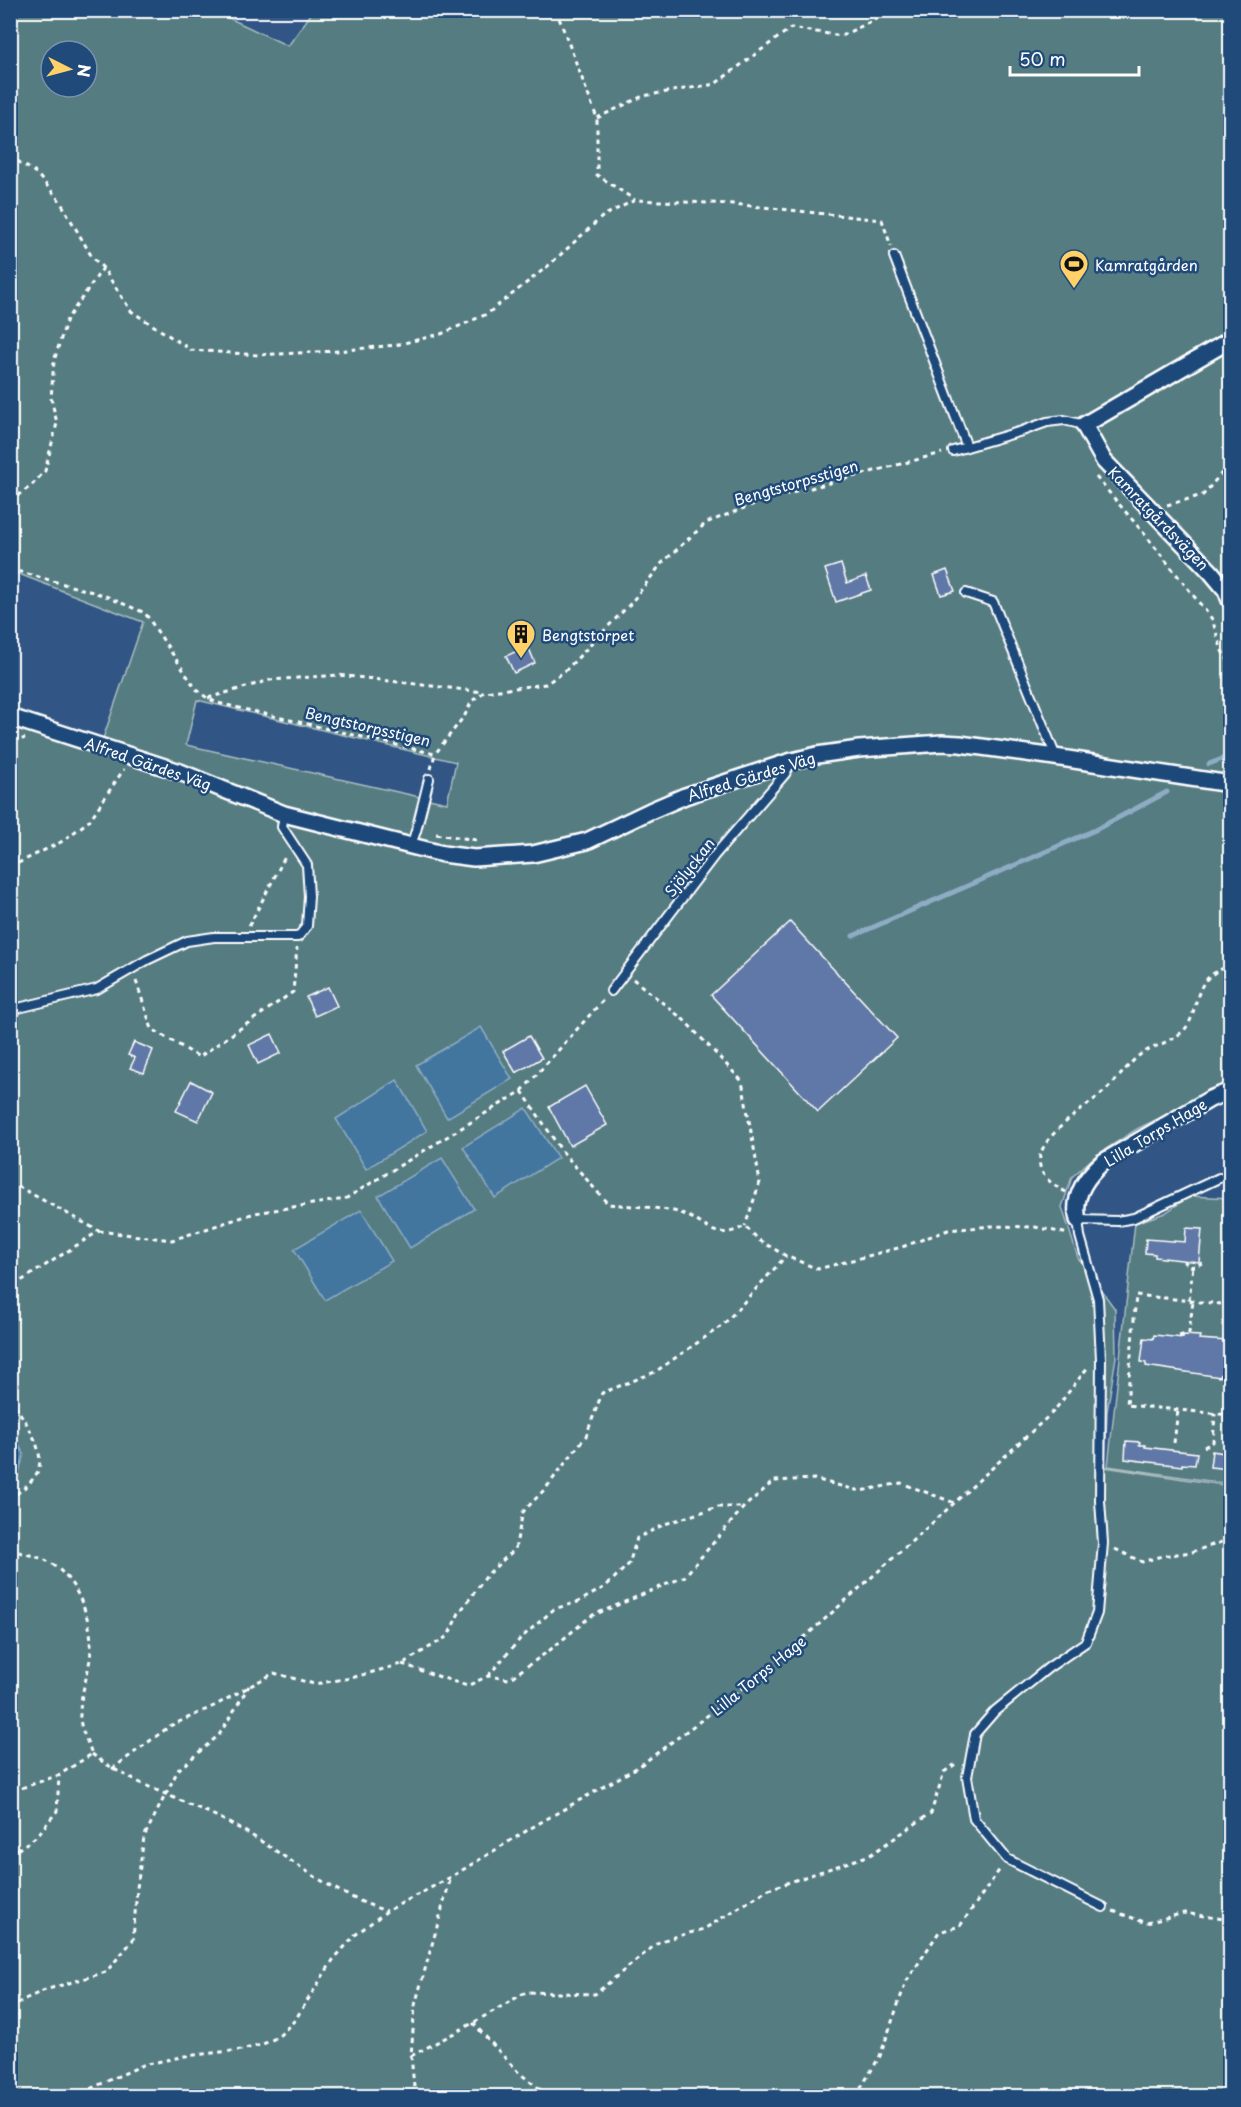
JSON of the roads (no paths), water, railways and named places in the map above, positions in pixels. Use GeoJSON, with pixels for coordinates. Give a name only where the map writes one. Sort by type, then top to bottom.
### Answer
{"type":"FeatureCollection","features":[{"type":"Feature","properties":{"kind":"street"},"geometry":{"type":"LineString","coordinates":[[1084,425],[1230,340]]}},
{"type":"Feature","properties":{"kind":"street","name":"Kamratgårdsvägen"},"geometry":{"type":"LineString","coordinates":[[1084,425],[1104,461],[1211,572],[1226,590],[1230,600]]}},
{"type":"Feature","properties":{"kind":"street","name":"Alfred Gärdes Väg"},"geometry":{"type":"LineString","coordinates":[[10,717],[180,772],[284,814],[414,838],[443,854],[474,858],[533,854],[587,841],[685,796],[788,762],[850,750],[942,743],[1056,757],[1230,784]]}},
{"type":"Feature","properties":{"kind":"street","name":"Lilla Torps Hage"},"geometry":{"type":"LineString","coordinates":[[1079,1228],[1076,1213],[1077,1197],[1089,1175],[1103,1162],[1210,1099],[1230,1091]]}},
{"type":"Feature","properties":{"kind":"lane"},"geometry":{"type":"LineString","coordinates":[[894,256],[967,447]]}},
{"type":"Feature","properties":{"kind":"lane"},"geometry":{"type":"LineString","coordinates":[[953,451],[1022,432],[1047,422],[1064,420],[1084,425]]}},
{"type":"Feature","properties":{"kind":"lane"},"geometry":{"type":"LineString","coordinates":[[966,594],[993,602],[1056,757]]}},
{"type":"Feature","properties":{"kind":"lane","name":"Sjölyckan"},"geometry":{"type":"LineString","coordinates":[[611,991],[714,856],[785,774],[788,762]]}},
{"type":"Feature","properties":{"kind":"lane"},"geometry":{"type":"LineString","coordinates":[[414,838],[429,779]]}},
{"type":"Feature","properties":{"kind":"lane"},"geometry":{"type":"LineString","coordinates":[[10,1010],[97,989],[187,941],[214,937],[298,937],[307,926],[309,896],[307,864],[282,826],[284,814]]}},
{"type":"Feature","properties":{"kind":"lane"},"geometry":{"type":"LineString","coordinates":[[1103,1907],[1007,1859],[974,1819],[967,1777],[975,1734],[995,1711],[1048,1668],[1086,1642],[1097,1613],[1103,1543],[1100,1501],[1101,1359],[1098,1299],[1079,1228],[1134,1218],[1219,1178]]}},
{"type":"Feature","properties":{"kind":"water"},"geometry":{"type":"Polygon","coordinates":[[[481,1027],[512,1079],[447,1118],[416,1065],[481,1027]]]}},
{"type":"Feature","properties":{"kind":"water"},"geometry":{"type":"Polygon","coordinates":[[[397,1080],[427,1131],[366,1169],[336,1119],[397,1080]]]}},
{"type":"Feature","properties":{"kind":"water"},"geometry":{"type":"Polygon","coordinates":[[[526,1108],[558,1158],[495,1198],[463,1147],[526,1108]]]}},
{"type":"Feature","properties":{"kind":"water"},"geometry":{"type":"Polygon","coordinates":[[[442,1158],[474,1209],[410,1248],[378,1196],[442,1158]]]}},
{"type":"Feature","properties":{"kind":"water"},"geometry":{"type":"Polygon","coordinates":[[[361,1210],[392,1261],[325,1300],[294,1249],[361,1210]]]}},
{"type":"Feature","properties":{"kind":"water"},"geometry":{"type":"Polygon","coordinates":[[[10,1430],[24,1454],[17,1480],[11,1483],[10,1430]]]}},
{"type":"Feature","properties":{"kind":"waterway"},"geometry":{"type":"LineString","coordinates":[[1209,764],[1230,756]]}},
{"type":"Feature","properties":{"kind":"waterway"},"geometry":{"type":"LineString","coordinates":[[853,936],[1095,830],[1167,792]]}},
{"type":"Feature","properties":{"kind":"place","name":"Kamratgården"},"geometry":{"type":"Point","coordinates":[1074,290]}},
{"type":"Feature","properties":{"kind":"place","name":"Bengtstorpet"},"geometry":{"type":"Point","coordinates":[521,660]}}]}
